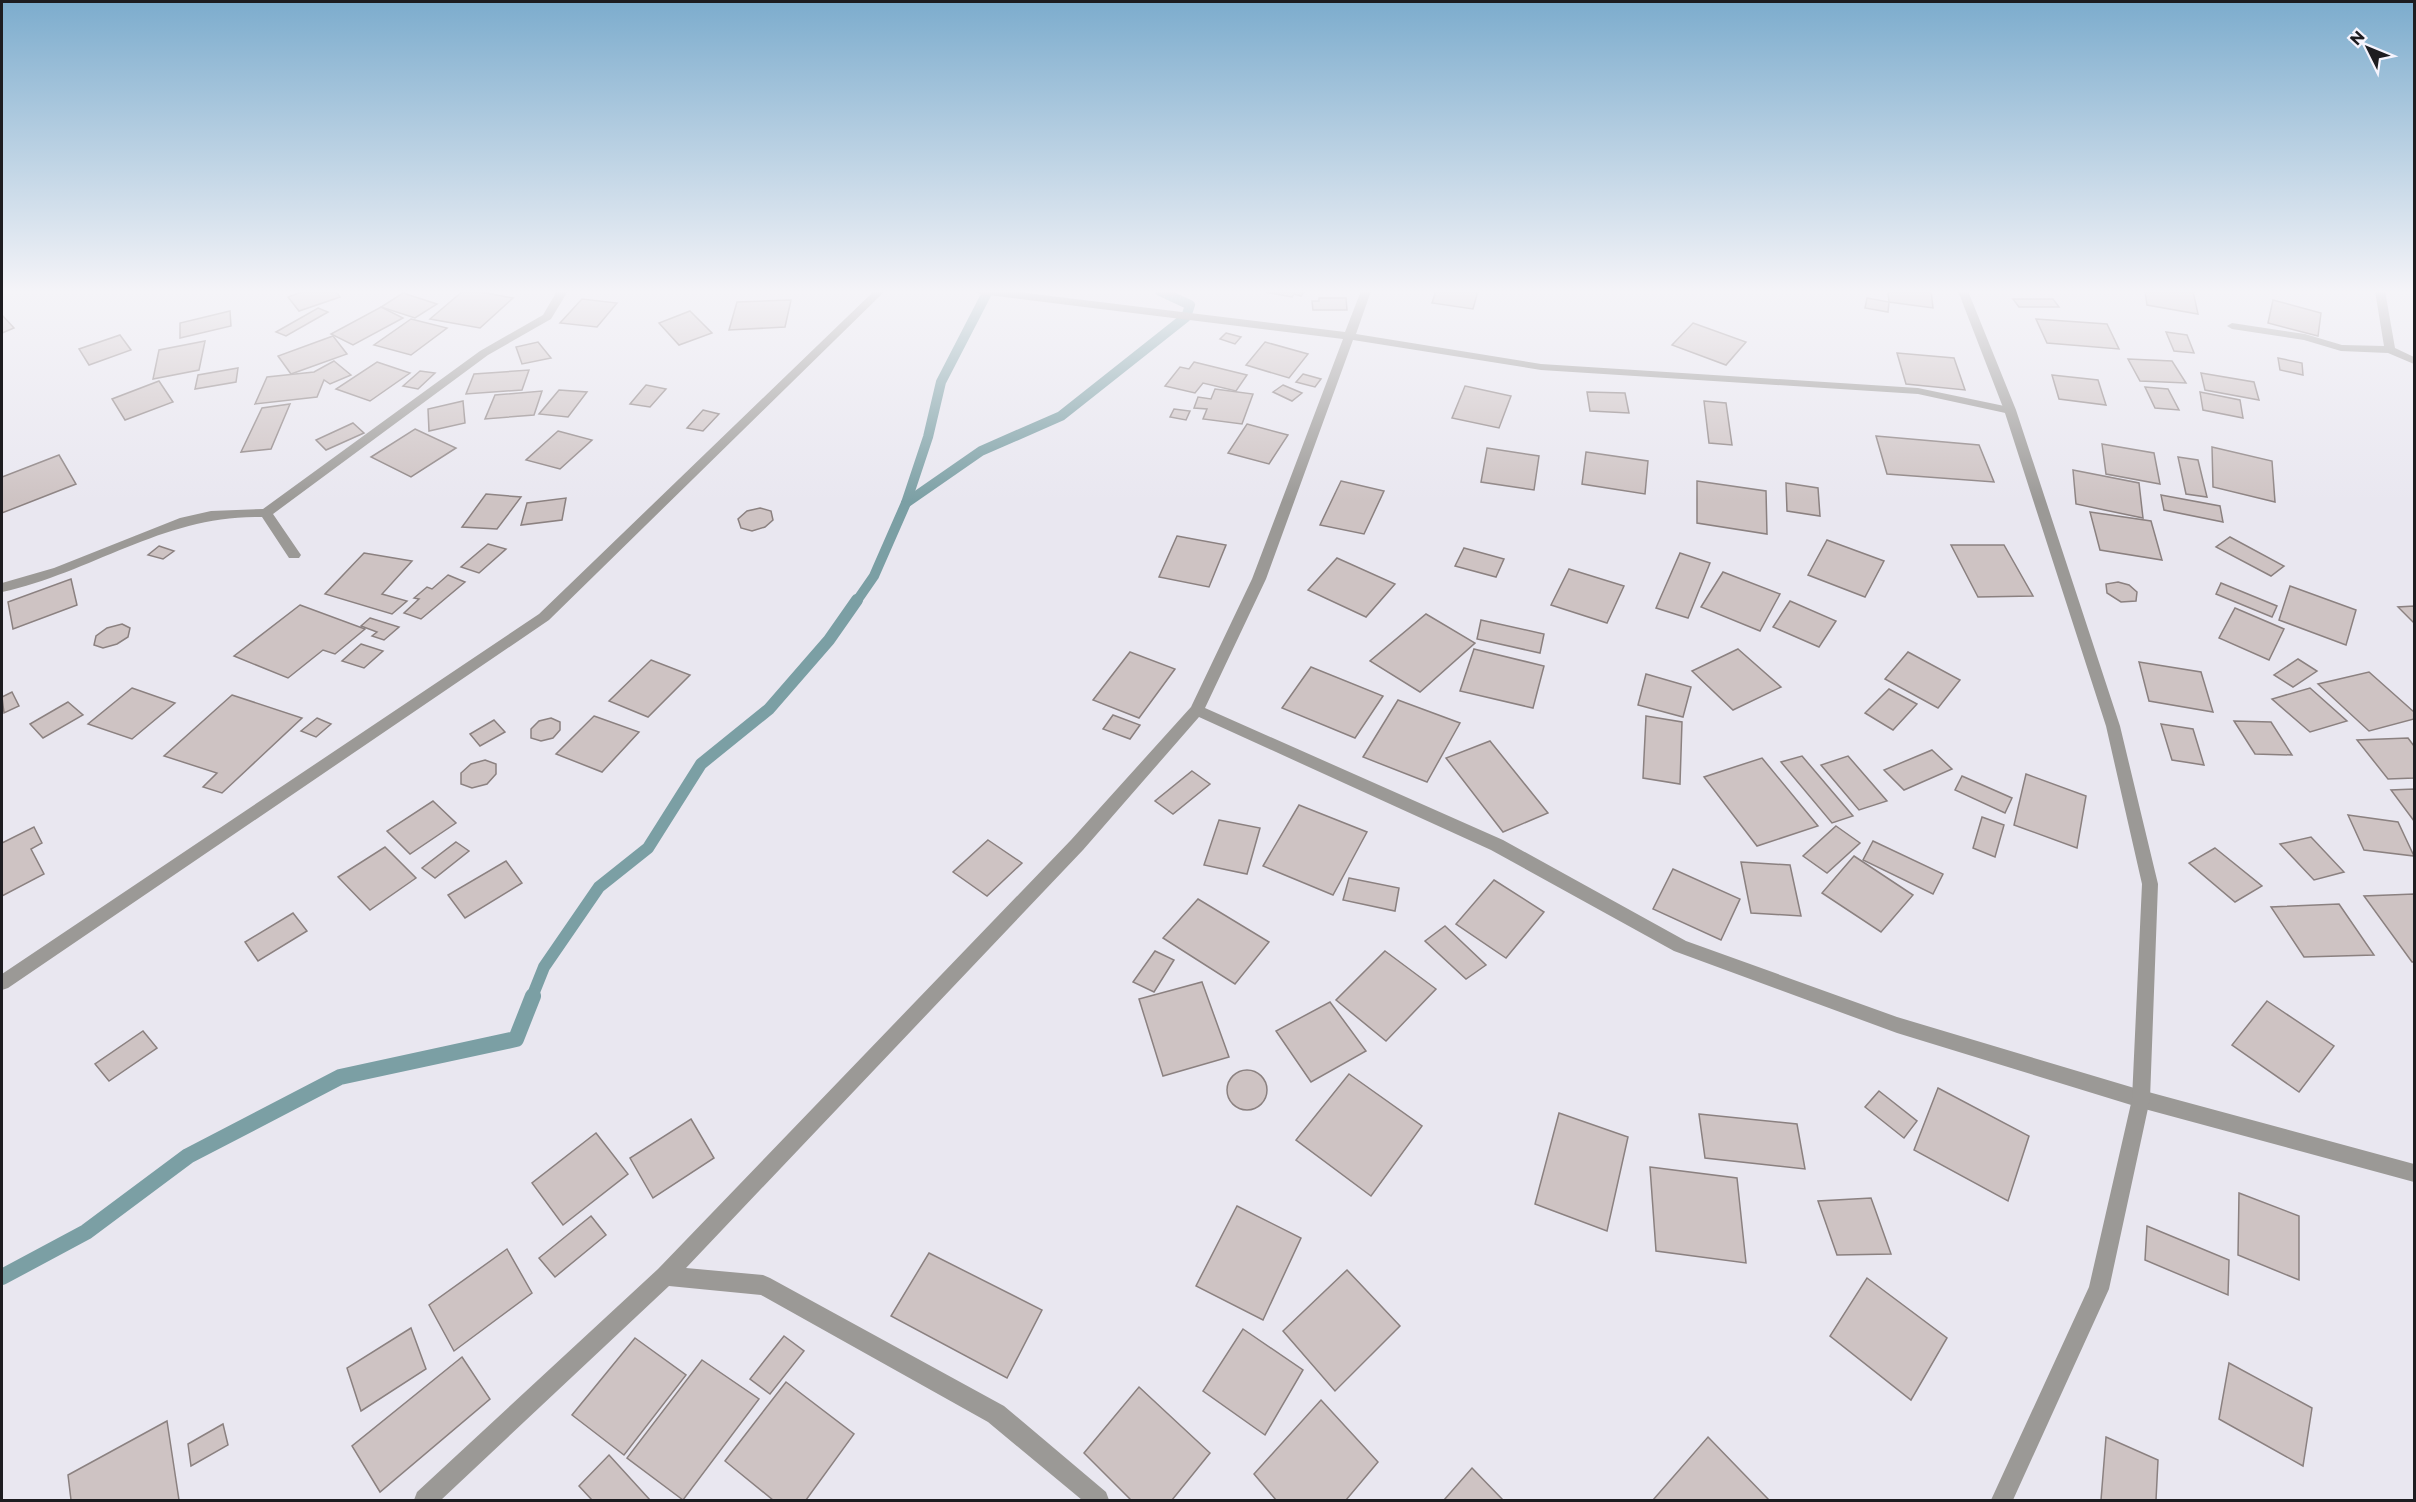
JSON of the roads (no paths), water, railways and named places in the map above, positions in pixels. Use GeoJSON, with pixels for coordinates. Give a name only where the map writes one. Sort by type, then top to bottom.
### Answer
{"type":"FeatureCollection","features":[{"type":"Feature","properties":{"kind":"street"},"geometry":{"type":"LineString","coordinates":[[2,588],[59,571],[123,542],[190,518],[240,511],[266,513],[473,361]]}},
{"type":"Feature","properties":{"kind":"street"},"geometry":{"type":"LineString","coordinates":[[2,982],[544,617],[808,361]]}},
{"type":"Feature","properties":{"kind":"street"},"geometry":{"type":"LineString","coordinates":[[425,1500],[665,1276],[1077,844],[1197,710],[1259,579],[1339,361]]}},
{"type":"Feature","properties":{"kind":"street"},"geometry":{"type":"LineString","coordinates":[[1504,361],[1541,367],[1918,391],[2010,410]]}},
{"type":"Feature","properties":{"kind":"street"},"geometry":{"type":"LineString","coordinates":[[1991,361],[2010,410],[2113,726],[2150,884],[2141,1099],[2099,1289],[2001,1500]]}},
{"type":"Feature","properties":{"kind":"street"},"geometry":{"type":"LineString","coordinates":[[266,513],[294,555]]}},
{"type":"Feature","properties":{"kind":"street"},"geometry":{"type":"LineString","coordinates":[[1197,710],[1497,845],[1680,946],[1897,1025],[2141,1099],[2415,1173]]}},
{"type":"Feature","properties":{"kind":"street"},"geometry":{"type":"LineString","coordinates":[[665,1276],[763,1286],[996,1414],[1098,1500]]}},
{"type":"Feature","properties":{"kind":"waterway"},"geometry":{"type":"LineString","coordinates":[[906,503],[928,437],[941,382],[952,361]]}},
{"type":"Feature","properties":{"kind":"waterway"},"geometry":{"type":"LineString","coordinates":[[906,503],[981,451],[1061,416],[1130,361]]}},
{"type":"Feature","properties":{"kind":"waterway"},"geometry":{"type":"LineString","coordinates":[[856,602],[874,576],[906,503]]}},
{"type":"Feature","properties":{"kind":"waterway"},"geometry":{"type":"LineString","coordinates":[[532,997],[544,967],[599,887],[648,848],[701,764],[769,709],[829,640],[857,600]]}},
{"type":"Feature","properties":{"kind":"waterway"},"geometry":{"type":"LineString","coordinates":[[2,1277],[86,1232],[188,1156],[340,1077],[516,1039],[533,996]]}}]}
